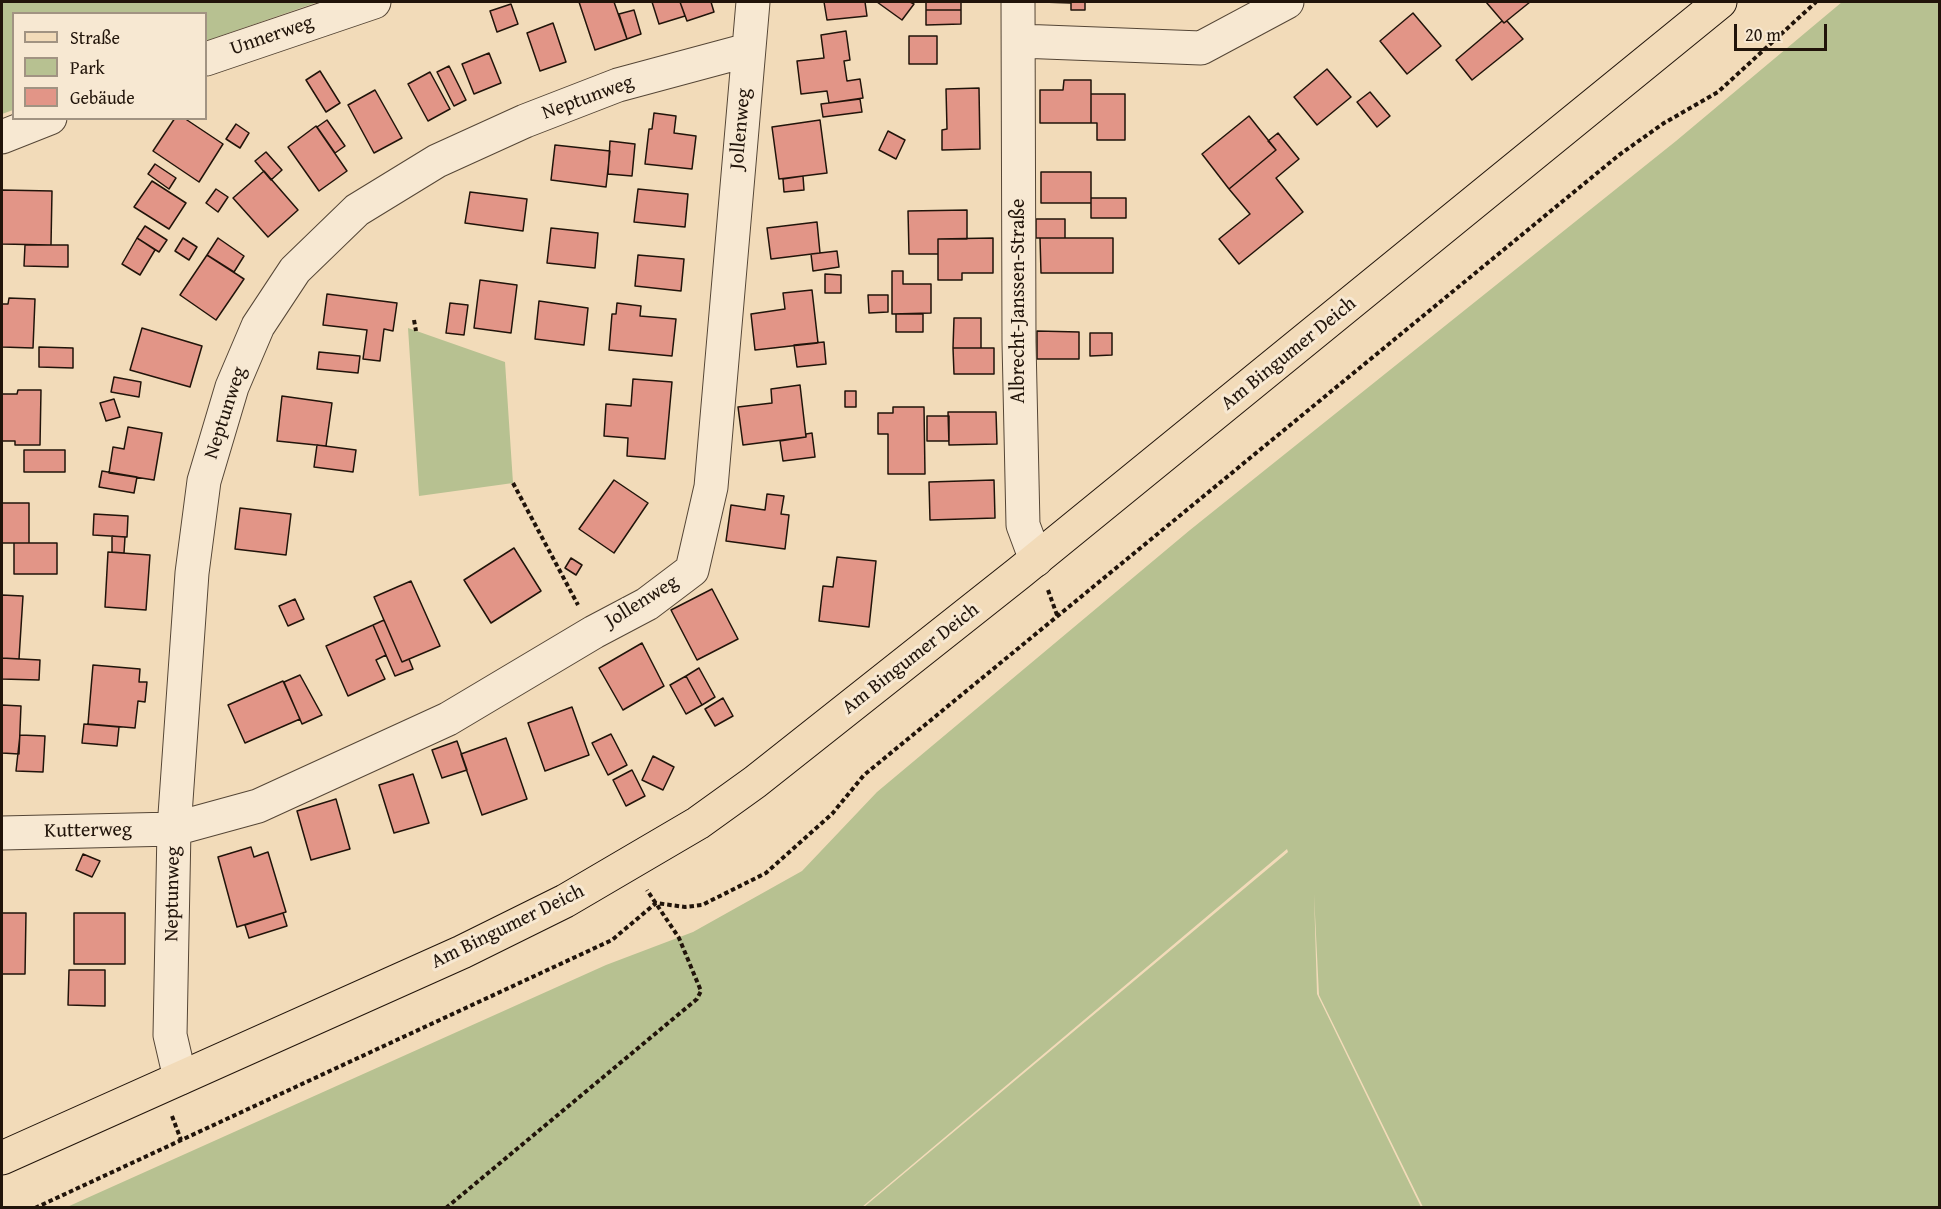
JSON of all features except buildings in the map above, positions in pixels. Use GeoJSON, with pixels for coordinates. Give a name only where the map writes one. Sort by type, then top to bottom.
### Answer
{"type":"FeatureCollection","features":[{"type":"Feature","properties":{"kind":"main road","name":"Am Bingumer Deich"},"geometry":{"type":"LineString","coordinates":[[2,1158],[462,952],[629,865],[698,823],[755,782],[1036,560],[1720,2]]}},
{"type":"Feature","properties":{"kind":"street","name":"Unnerweg"},"geometry":{"type":"LineString","coordinates":[[207,59],[374,2]]}},
{"type":"Feature","properties":{"kind":"street","name":"Jollenweg"},"geometry":{"type":"LineString","coordinates":[[174,829],[258,806],[438,724],[594,632],[647,604],[692,570],[711,487],[753,2]]}},
{"type":"Feature","properties":{"kind":"street","name":"Albrecht-Janssen-Straße"},"geometry":{"type":"LineString","coordinates":[[1018,2],[1018,342],[1023,525],[1036,560]]}},
{"type":"Feature","properties":{"kind":"street"},"geometry":{"type":"LineString","coordinates":[[1018,41],[1201,48],[1287,2]]}},
{"type":"Feature","properties":{"kind":"street","name":"Neptunweg"},"geometry":{"type":"LineString","coordinates":[[180,1078],[170,1035],[174,829],[192,573],[204,481],[232,387],[258,326],[295,270],[357,210],[437,160],[525,121],[618,85],[748,50]]}},
{"type":"Feature","properties":{"kind":"street"},"geometry":{"type":"LineString","coordinates":[[2,137],[45,120]]}},
{"type":"Feature","properties":{"kind":"street","name":"Kutterweg"},"geometry":{"type":"LineString","coordinates":[[2,833],[174,829]]}},
{"type":"Feature","properties":{"kind":"path"},"geometry":{"type":"LineString","coordinates":[[35,1208],[612,940],[656,903],[685,907],[702,905],[766,873],[832,814],[864,775],[1618,155],[1664,123],[1718,92],[1816,2]]}},
{"type":"Feature","properties":{"kind":"path"},"geometry":{"type":"LineString","coordinates":[[414,320],[416,331]]}},
{"type":"Feature","properties":{"kind":"path"},"geometry":{"type":"LineString","coordinates":[[513,483],[594,632]]}},
{"type":"Feature","properties":{"kind":"path"},"geometry":{"type":"LineString","coordinates":[[447,1208],[697,999],[701,991],[687,956],[679,938],[656,903]]}},
{"type":"Feature","properties":{"kind":"green space"},"geometry":{"type":"Polygon","coordinates":[[[2,2],[318,2],[207,41],[207,12],[12,12],[12,110],[2,114],[2,2]]]}},
{"type":"Feature","properties":{"kind":"green space"},"geometry":{"type":"Polygon","coordinates":[[[1842,2],[1939,2],[1939,1207],[1423,1207],[1319,995],[1314,894],[1317,994],[1421,1207],[864,1207],[1288,852],[1287,849],[862,1207],[67,1207],[606,965],[693,932],[802,871],[877,792],[1190,530],[1676,141],[1842,2]]]}},
{"type":"Feature","properties":{"kind":"green space"},"geometry":{"type":"Polygon","coordinates":[[[408,328],[505,362],[513,483],[419,496],[408,328]]]}}]}
